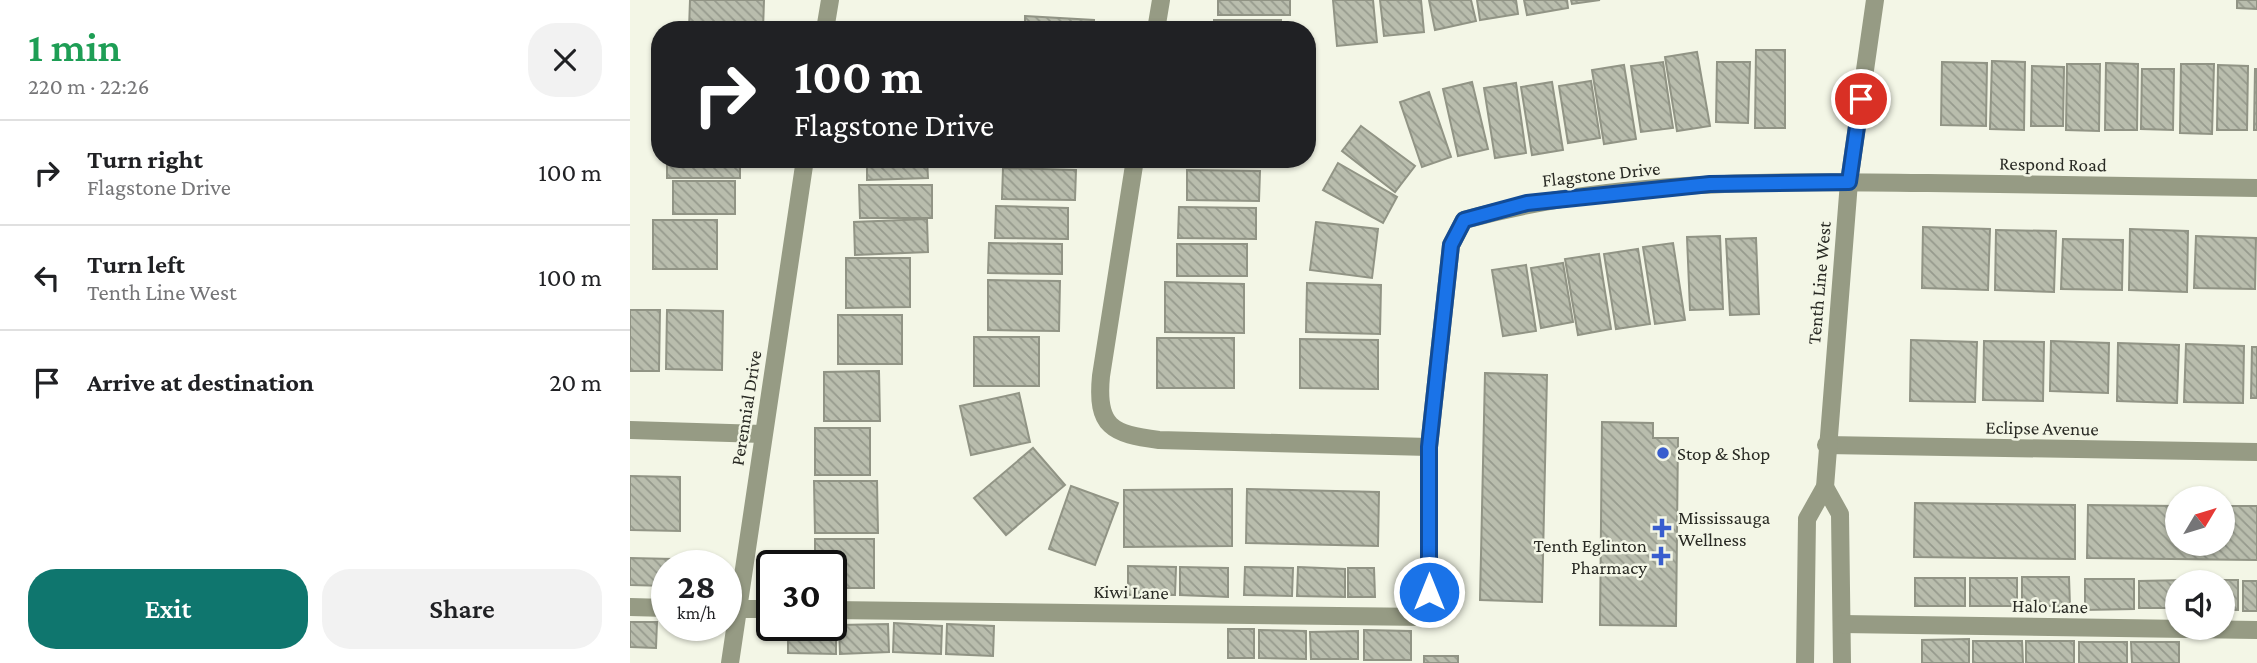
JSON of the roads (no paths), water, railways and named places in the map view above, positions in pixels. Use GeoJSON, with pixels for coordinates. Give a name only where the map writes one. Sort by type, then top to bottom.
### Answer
{"type":"FeatureCollection","features":[{"type":"Feature","properties":{"kind":"street"},"geometry":{"type":"LineString","coordinates":[[826,21],[830,0]]}},
{"type":"Feature","properties":{"kind":"street"},"geometry":{"type":"LineString","coordinates":[[1158,21],[1161,0]]}},
{"type":"Feature","properties":{"kind":"street","name":"Tenth Line West"},"geometry":{"type":"LineString","coordinates":[[1805,663],[1807,519],[1825,487],[1826,445],[1849,182],[1875,0]]}},
{"type":"Feature","properties":{"kind":"street","name":"Perennial Drive"},"geometry":{"type":"LineString","coordinates":[[742,553],[805,168]]}},
{"type":"Feature","properties":{"kind":"street"},"geometry":{"type":"LineString","coordinates":[[1134,168],[1101,376],[1099,401],[1105,419],[1124,435],[1159,440],[1429,447]]}},
{"type":"Feature","properties":{"kind":"street","name":"Respond Road"},"geometry":{"type":"LineString","coordinates":[[1849,182],[2257,188]]}},
{"type":"Feature","properties":{"kind":"street","name":"Flagstone Drive"},"geometry":{"type":"LineString","coordinates":[[1429,617],[1429,447],[1451,245],[1464,220],[1527,203],[1710,184],[1849,182]]}},
{"type":"Feature","properties":{"kind":"street"},"geometry":{"type":"LineString","coordinates":[[630,430],[763,434]]}},
{"type":"Feature","properties":{"kind":"street","name":"Eclipse Avenue"},"geometry":{"type":"LineString","coordinates":[[1826,445],[2257,452]]}},
{"type":"Feature","properties":{"kind":"street","name":"Tenth Line West"},"geometry":{"type":"LineString","coordinates":[[1825,487],[1840,514],[1842,663]]}},
{"type":"Feature","properties":{"kind":"street"},"geometry":{"type":"LineString","coordinates":[[630,607],[651,608]]}},
{"type":"Feature","properties":{"kind":"street","name":"Kiwi Lane"},"geometry":{"type":"LineString","coordinates":[[847,610],[1429,617]]}},
{"type":"Feature","properties":{"kind":"street","name":"Halo Lane"},"geometry":{"type":"LineString","coordinates":[[1842,624],[2257,630]]}},
{"type":"Feature","properties":{"kind":"street","name":"Perennial Drive"},"geometry":{"type":"LineString","coordinates":[[730,663],[731,641]]}},
{"type":"Feature","properties":{"kind":"place","name":"Stop & Shop"},"geometry":{"type":"Point","coordinates":[1663,453]}},
{"type":"Feature","properties":{"kind":"place","name":"Mississauga Wellness"},"geometry":{"type":"Point","coordinates":[1662,528]}},
{"type":"Feature","properties":{"kind":"place","name":"Tenth Eglinton Pharmacy"},"geometry":{"type":"Point","coordinates":[1661,556]}}]}
